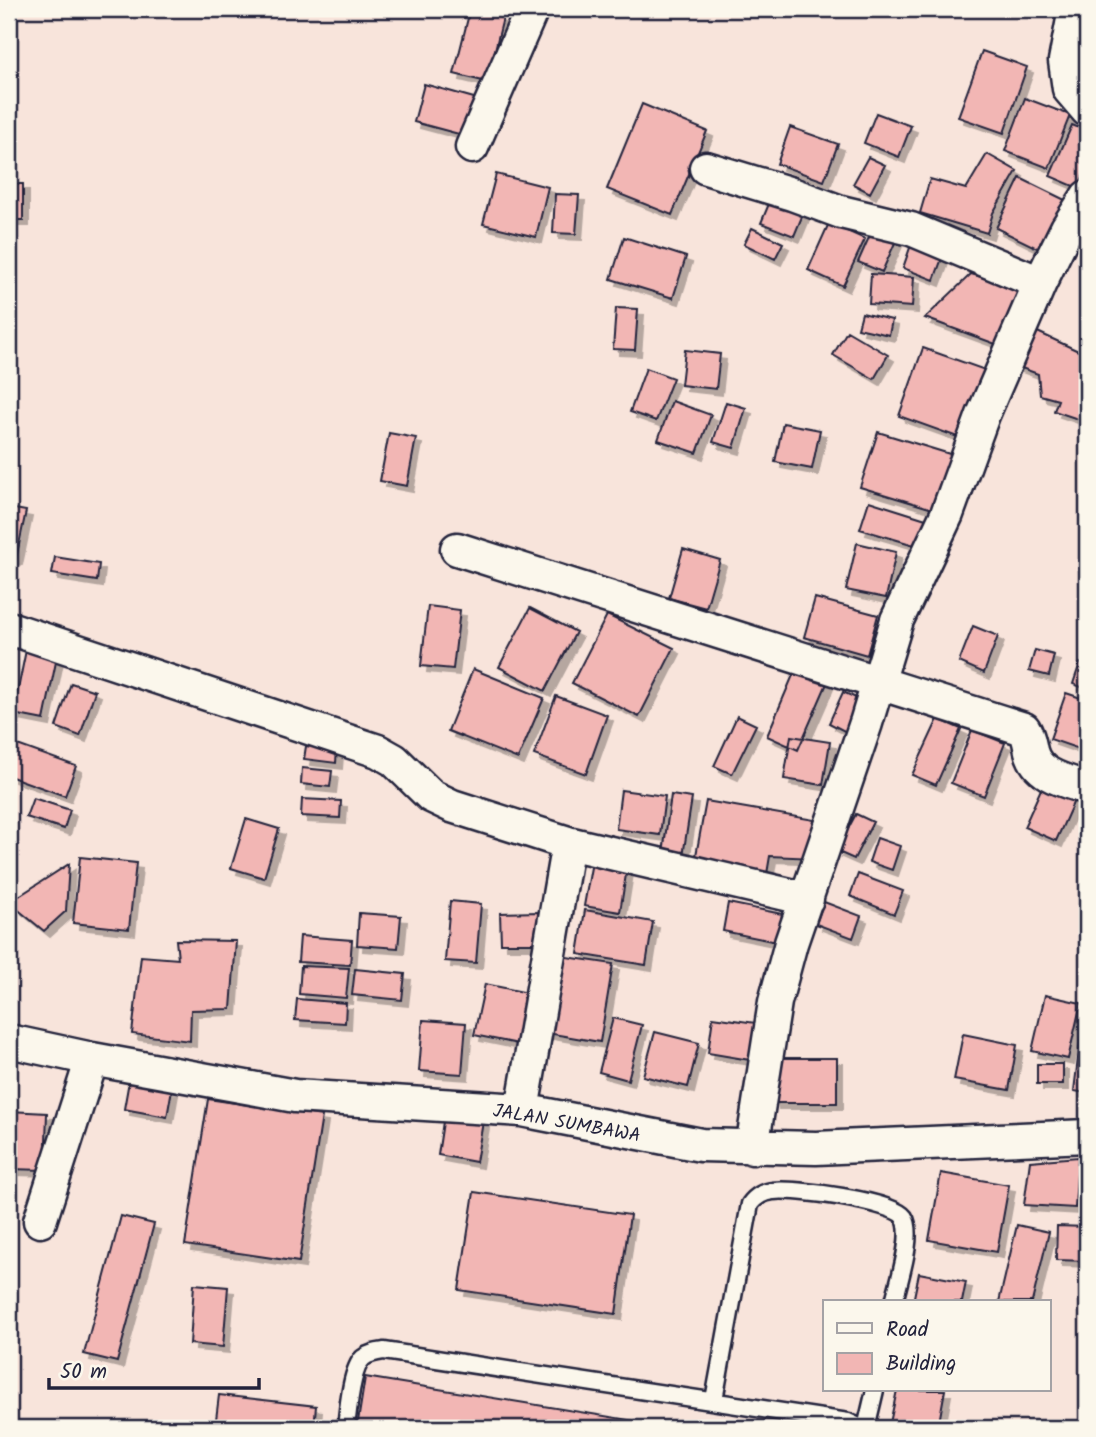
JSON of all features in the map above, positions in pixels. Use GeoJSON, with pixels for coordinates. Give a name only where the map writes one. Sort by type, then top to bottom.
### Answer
{"type":"FeatureCollection","features":[{"type":"Feature","properties":{"kind":"street"},"geometry":{"type":"LineString","coordinates":[[472,147],[532,9]]}},
{"type":"Feature","properties":{"kind":"street"},"geometry":{"type":"LineString","coordinates":[[1075,9],[1065,61],[1069,89],[1087,110]]}},
{"type":"Feature","properties":{"kind":"street"},"geometry":{"type":"LineString","coordinates":[[706,168],[841,212],[911,229],[1040,283]]}},
{"type":"Feature","properties":{"kind":"street"},"geometry":{"type":"LineString","coordinates":[[752,1148],[775,1002],[791,943],[866,723],[897,620],[947,514],[983,415],[1040,283],[1067,228],[1087,197]]}},
{"type":"Feature","properties":{"kind":"street"},"geometry":{"type":"LineString","coordinates":[[457,549],[1024,729],[1035,760],[1042,769],[1050,775],[1087,788]]}},
{"type":"Feature","properties":{"kind":"street"},"geometry":{"type":"LineString","coordinates":[[9,628],[378,751],[394,760],[431,796],[452,806],[568,843],[807,899]]}},
{"type":"Feature","properties":{"kind":"street"},"geometry":{"type":"LineString","coordinates":[[522,1110],[568,843]]}},
{"type":"Feature","properties":{"kind":"street","name":"JALAN SUMBAWA"},"geometry":{"type":"LineString","coordinates":[[9,1041],[295,1096],[522,1110],[701,1145],[816,1148],[1087,1136]]}},
{"type":"Feature","properties":{"kind":"street"},"geometry":{"type":"LineString","coordinates":[[40,1221],[92,1059]]}},
{"type":"Feature","properties":{"kind":"lane"},"geometry":{"type":"LineString","coordinates":[[714,1400],[750,1203],[755,1197],[773,1191],[830,1195],[877,1203],[897,1210],[904,1217],[908,1238],[894,1300]]}},
{"type":"Feature","properties":{"kind":"lane"},"geometry":{"type":"LineString","coordinates":[[345,1428],[356,1371],[362,1358],[384,1351],[714,1400],[848,1422],[864,1428],[873,1392]]}},
{"type":"Feature","properties":{"kind":"building"},"geometry":{"type":"Polygon","coordinates":[[[470,10],[503,18],[487,82],[454,74],[470,10]]]}},
{"type":"Feature","properties":{"kind":"building"},"geometry":{"type":"Polygon","coordinates":[[[982,51],[1027,67],[1004,133],[958,117],[982,51]]]}},
{"type":"Feature","properties":{"kind":"building"},"geometry":{"type":"Polygon","coordinates":[[[424,84],[481,100],[470,137],[414,122],[424,84]]]}},
{"type":"Feature","properties":{"kind":"building"},"geometry":{"type":"Polygon","coordinates":[[[1025,98],[1070,115],[1049,168],[1005,151],[1025,98]]]}},
{"type":"Feature","properties":{"kind":"building"},"geometry":{"type":"Polygon","coordinates":[[[642,104],[707,131],[672,215],[607,189],[642,104]]]}},
{"type":"Feature","properties":{"kind":"building"},"geometry":{"type":"Polygon","coordinates":[[[876,113],[911,126],[899,157],[864,143],[876,113]]]}},
{"type":"Feature","properties":{"kind":"building"},"geometry":{"type":"Polygon","coordinates":[[[1072,125],[1087,131],[1087,167],[1078,188],[1050,176],[1072,125]]]}},
{"type":"Feature","properties":{"kind":"building"},"geometry":{"type":"Polygon","coordinates":[[[790,127],[838,144],[824,181],[777,164],[790,127]]]}},
{"type":"Feature","properties":{"kind":"building"},"geometry":{"type":"Polygon","coordinates":[[[987,154],[1017,171],[993,213],[987,233],[920,213],[930,179],[966,189],[987,154]]]}},
{"type":"Feature","properties":{"kind":"building"},"geometry":{"type":"Polygon","coordinates":[[[868,157],[885,165],[870,193],[853,184],[868,157]]]}},
{"type":"Feature","properties":{"kind":"building"},"geometry":{"type":"Polygon","coordinates":[[[496,174],[548,187],[536,237],[483,224],[496,174]]]}},
{"type":"Feature","properties":{"kind":"building"},"geometry":{"type":"Polygon","coordinates":[[[1020,178],[1065,200],[1041,250],[996,228],[1020,178]]]}},
{"type":"Feature","properties":{"kind":"building"},"geometry":{"type":"Polygon","coordinates":[[[9,184],[23,184],[23,220],[9,220],[9,184]]]}},
{"type":"Feature","properties":{"kind":"building"},"geometry":{"type":"Polygon","coordinates":[[[555,194],[579,195],[576,234],[553,233],[555,194]]]}},
{"type":"Feature","properties":{"kind":"building"},"geometry":{"type":"Polygon","coordinates":[[[773,194],[806,207],[794,236],[761,223],[773,194]]]}},
{"type":"Feature","properties":{"kind":"building"},"geometry":{"type":"Polygon","coordinates":[[[829,223],[865,239],[843,286],[808,270],[829,223]]]}},
{"type":"Feature","properties":{"kind":"building"},"geometry":{"type":"Polygon","coordinates":[[[874,226],[898,236],[882,272],[858,262],[874,226]]]}},
{"type":"Feature","properties":{"kind":"building"},"geometry":{"type":"Polygon","coordinates":[[[752,228],[783,243],[775,259],[744,244],[752,228]]]}},
{"type":"Feature","properties":{"kind":"building"},"geometry":{"type":"Polygon","coordinates":[[[624,237],[686,257],[673,298],[611,279],[624,237]]]}},
{"type":"Feature","properties":{"kind":"building"},"geometry":{"type":"Polygon","coordinates":[[[913,239],[945,250],[934,280],[903,268],[913,239]]]}},
{"type":"Feature","properties":{"kind":"building"},"geometry":{"type":"Polygon","coordinates":[[[871,274],[914,277],[912,307],[869,304],[871,274]]]}},
{"type":"Feature","properties":{"kind":"building"},"geometry":{"type":"Polygon","coordinates":[[[971,274],[1023,289],[1001,346],[925,318],[971,274]]]}},
{"type":"Feature","properties":{"kind":"building"},"geometry":{"type":"Polygon","coordinates":[[[616,308],[638,309],[635,350],[613,349],[616,308]]]}},
{"type":"Feature","properties":{"kind":"building"},"geometry":{"type":"Polygon","coordinates":[[[862,313],[892,320],[889,335],[858,328],[862,313]]]}},
{"type":"Feature","properties":{"kind":"building"},"geometry":{"type":"Polygon","coordinates":[[[1031,329],[1087,355],[1087,422],[1054,411],[1058,400],[1040,395],[1038,374],[1013,365],[1031,329]]]}},
{"type":"Feature","properties":{"kind":"building"},"geometry":{"type":"Polygon","coordinates":[[[847,331],[888,355],[874,379],[833,355],[847,331]]]}},
{"type":"Feature","properties":{"kind":"building"},"geometry":{"type":"Polygon","coordinates":[[[923,348],[988,371],[963,439],[899,416],[923,348]]]}},
{"type":"Feature","properties":{"kind":"building"},"geometry":{"type":"Polygon","coordinates":[[[685,350],[720,354],[716,389],[681,385],[685,350]]]}},
{"type":"Feature","properties":{"kind":"building"},"geometry":{"type":"Polygon","coordinates":[[[646,368],[673,378],[656,421],[630,412],[646,368]]]}},
{"type":"Feature","properties":{"kind":"building"},"geometry":{"type":"Polygon","coordinates":[[[672,401],[711,415],[697,453],[658,440],[672,401]]]}},
{"type":"Feature","properties":{"kind":"building"},"geometry":{"type":"Polygon","coordinates":[[[726,402],[746,408],[734,448],[713,442],[726,402]]]}},
{"type":"Feature","properties":{"kind":"building"},"geometry":{"type":"Polygon","coordinates":[[[783,423],[820,430],[812,469],[775,462],[783,423]]]}},
{"type":"Feature","properties":{"kind":"building"},"geometry":{"type":"Polygon","coordinates":[[[878,432],[953,455],[936,510],[860,487],[878,432]]]}},
{"type":"Feature","properties":{"kind":"building"},"geometry":{"type":"Polygon","coordinates":[[[389,433],[416,438],[407,486],[380,481],[389,433]]]}},
{"type":"Feature","properties":{"kind":"building"},"geometry":{"type":"Polygon","coordinates":[[[869,501],[929,520],[921,547],[860,529],[869,501]]]}},
{"type":"Feature","properties":{"kind":"building"},"geometry":{"type":"Polygon","coordinates":[[[9,508],[26,511],[16,559],[9,558],[9,508]]]}},
{"type":"Feature","properties":{"kind":"building"},"geometry":{"type":"Polygon","coordinates":[[[857,543],[896,552],[886,598],[846,590],[857,543]]]}},
{"type":"Feature","properties":{"kind":"building"},"geometry":{"type":"Polygon","coordinates":[[[683,549],[720,560],[706,608],[669,598],[683,549]]]}},
{"type":"Feature","properties":{"kind":"building"},"geometry":{"type":"Polygon","coordinates":[[[55,557],[99,564],[97,581],[52,574],[55,557]]]}},
{"type":"Feature","properties":{"kind":"building"},"geometry":{"type":"Polygon","coordinates":[[[815,598],[878,615],[867,655],[804,637],[815,598]]]}},
{"type":"Feature","properties":{"kind":"building"},"geometry":{"type":"Polygon","coordinates":[[[428,606],[460,610],[453,669],[421,666],[428,606]]]}},
{"type":"Feature","properties":{"kind":"building"},"geometry":{"type":"Polygon","coordinates":[[[530,608],[576,632],[545,691],[499,667],[530,608]]]}},
{"type":"Feature","properties":{"kind":"building"},"geometry":{"type":"Polygon","coordinates":[[[607,615],[674,648],[639,717],[572,683],[607,615]]]}},
{"type":"Feature","properties":{"kind":"building"},"geometry":{"type":"Polygon","coordinates":[[[973,626],[998,636],[984,673],[959,662],[973,626]]]}},
{"type":"Feature","properties":{"kind":"building"},"geometry":{"type":"Polygon","coordinates":[[[26,650],[57,657],[44,720],[13,714],[26,650]]]}},
{"type":"Feature","properties":{"kind":"building"},"geometry":{"type":"Polygon","coordinates":[[[1035,650],[1054,655],[1049,676],[1029,671],[1035,650]]]}},
{"type":"Feature","properties":{"kind":"building"},"geometry":{"type":"Polygon","coordinates":[[[1080,663],[1087,666],[1087,689],[1073,684],[1080,663]]]}},
{"type":"Feature","properties":{"kind":"building"},"geometry":{"type":"Polygon","coordinates":[[[796,668],[828,681],[798,750],[767,736],[796,668]]]}},
{"type":"Feature","properties":{"kind":"building"},"geometry":{"type":"Polygon","coordinates":[[[473,669],[544,698],[518,759],[448,731],[473,669]]]}},
{"type":"Feature","properties":{"kind":"building"},"geometry":{"type":"Polygon","coordinates":[[[71,683],[95,691],[80,736],[56,727],[71,683]]]}},
{"type":"Feature","properties":{"kind":"building"},"geometry":{"type":"Polygon","coordinates":[[[843,692],[867,703],[852,735],[829,723],[843,692]]]}},
{"type":"Feature","properties":{"kind":"building"},"geometry":{"type":"Polygon","coordinates":[[[1066,693],[1087,700],[1087,735],[1082,750],[1050,739],[1066,693]]]}},
{"type":"Feature","properties":{"kind":"building"},"geometry":{"type":"Polygon","coordinates":[[[556,696],[607,715],[586,774],[534,755],[556,696]]]}},
{"type":"Feature","properties":{"kind":"building"},"geometry":{"type":"Polygon","coordinates":[[[737,716],[756,725],[732,774],[714,766],[737,716]]]}},
{"type":"Feature","properties":{"kind":"building"},"geometry":{"type":"Polygon","coordinates":[[[938,719],[961,729],[936,785],[912,775],[938,719]]]}},
{"type":"Feature","properties":{"kind":"building"},"geometry":{"type":"Polygon","coordinates":[[[972,730],[1005,743],[984,796],[951,783],[972,730]]]}},
{"type":"Feature","properties":{"kind":"building"},"geometry":{"type":"Polygon","coordinates":[[[791,736],[830,742],[823,785],[784,779],[791,736]]]}},
{"type":"Feature","properties":{"kind":"building"},"geometry":{"type":"Polygon","coordinates":[[[9,742],[76,766],[65,796],[9,776],[9,742]]]}},
{"type":"Feature","properties":{"kind":"building"},"geometry":{"type":"Polygon","coordinates":[[[306,746],[337,750],[336,763],[304,759],[306,746]]]}},
{"type":"Feature","properties":{"kind":"building"},"geometry":{"type":"Polygon","coordinates":[[[302,768],[332,771],[330,787],[301,784],[302,768]]]}},
{"type":"Feature","properties":{"kind":"building"},"geometry":{"type":"Polygon","coordinates":[[[1045,780],[1077,794],[1056,841],[1024,827],[1045,780]]]}},
{"type":"Feature","properties":{"kind":"building"},"geometry":{"type":"Polygon","coordinates":[[[621,790],[665,796],[660,835],[616,829],[621,790]]]}},
{"type":"Feature","properties":{"kind":"building"},"geometry":{"type":"Polygon","coordinates":[[[671,795],[692,798],[683,856],[663,853],[671,795]]]}},
{"type":"Feature","properties":{"kind":"building"},"geometry":{"type":"Polygon","coordinates":[[[33,798],[70,810],[64,829],[26,817],[33,798]]]}},
{"type":"Feature","properties":{"kind":"building"},"geometry":{"type":"Polygon","coordinates":[[[302,799],[341,801],[340,818],[301,816],[302,799]]]}},
{"type":"Feature","properties":{"kind":"building"},"geometry":{"type":"Polygon","coordinates":[[[706,801],[820,821],[815,858],[770,856],[767,874],[695,861],[706,801]]]}},
{"type":"Feature","properties":{"kind":"building"},"geometry":{"type":"Polygon","coordinates":[[[856,814],[873,822],[854,859],[836,851],[856,814]]]}},
{"type":"Feature","properties":{"kind":"building"},"geometry":{"type":"Polygon","coordinates":[[[246,819],[279,829],[264,878],[231,868],[246,819]]]}},
{"type":"Feature","properties":{"kind":"building"},"geometry":{"type":"Polygon","coordinates":[[[877,838],[900,846],[892,870],[869,862],[877,838]]]}},
{"type":"Feature","properties":{"kind":"building"},"geometry":{"type":"Polygon","coordinates":[[[593,856],[628,862],[620,912],[584,906],[593,856]]]}},
{"type":"Feature","properties":{"kind":"building"},"geometry":{"type":"Polygon","coordinates":[[[80,857],[136,863],[129,929],[73,923],[80,857]]]}},
{"type":"Feature","properties":{"kind":"building"},"geometry":{"type":"Polygon","coordinates":[[[69,864],[66,911],[44,931],[16,908],[16,898],[69,864]]]}},
{"type":"Feature","properties":{"kind":"building"},"geometry":{"type":"Polygon","coordinates":[[[858,874],[903,891],[894,914],[850,896],[858,874]]]}},
{"type":"Feature","properties":{"kind":"building"},"geometry":{"type":"Polygon","coordinates":[[[450,901],[481,904],[476,963],[445,961],[450,901]]]}},
{"type":"Feature","properties":{"kind":"building"},"geometry":{"type":"Polygon","coordinates":[[[824,902],[861,916],[853,938],[816,924],[824,902]]]}},
{"type":"Feature","properties":{"kind":"building"},"geometry":{"type":"Polygon","coordinates":[[[728,903],[782,914],[777,942],[723,931],[728,903]]]}},
{"type":"Feature","properties":{"kind":"building"},"geometry":{"type":"Polygon","coordinates":[[[585,910],[653,922],[646,965],[578,954],[585,910]]]}},
{"type":"Feature","properties":{"kind":"building"},"geometry":{"type":"Polygon","coordinates":[[[539,912],[539,943],[501,943],[500,913],[539,912]]]}},
{"type":"Feature","properties":{"kind":"building"},"geometry":{"type":"Polygon","coordinates":[[[359,913],[401,916],[398,948],[357,945],[359,913]]]}},
{"type":"Feature","properties":{"kind":"building"},"geometry":{"type":"Polygon","coordinates":[[[300,936],[352,940],[350,965],[298,962],[300,936]]]}},
{"type":"Feature","properties":{"kind":"building"},"geometry":{"type":"Polygon","coordinates":[[[176,940],[236,941],[231,1009],[191,1010],[190,1041],[132,1034],[141,956],[178,959],[176,940]]]}},
{"type":"Feature","properties":{"kind":"building"},"geometry":{"type":"Polygon","coordinates":[[[560,956],[613,964],[600,1042],[547,1033],[560,956]]]}},
{"type":"Feature","properties":{"kind":"building"},"geometry":{"type":"Polygon","coordinates":[[[301,966],[349,968],[346,998],[299,994],[301,966]]]}},
{"type":"Feature","properties":{"kind":"building"},"geometry":{"type":"Polygon","coordinates":[[[355,969],[405,974],[402,1000],[352,995],[355,969]]]}},
{"type":"Feature","properties":{"kind":"building"},"geometry":{"type":"Polygon","coordinates":[[[485,984],[538,995],[528,1046],[474,1035],[485,984]]]}},
{"type":"Feature","properties":{"kind":"building"},"geometry":{"type":"Polygon","coordinates":[[[1045,995],[1081,1003],[1068,1059],[1032,1051],[1045,995]]]}},
{"type":"Feature","properties":{"kind":"building"},"geometry":{"type":"Polygon","coordinates":[[[297,999],[346,1003],[345,1023],[295,1020],[297,999]]]}},
{"type":"Feature","properties":{"kind":"building"},"geometry":{"type":"Polygon","coordinates":[[[1084,1010],[1087,1010],[1087,1093],[1074,1091],[1084,1010]]]}},
{"type":"Feature","properties":{"kind":"building"},"geometry":{"type":"Polygon","coordinates":[[[713,1017],[756,1023],[750,1060],[708,1053],[713,1017]]]}},
{"type":"Feature","properties":{"kind":"building"},"geometry":{"type":"Polygon","coordinates":[[[613,1018],[642,1025],[628,1080],[599,1072],[613,1018]]]}},
{"type":"Feature","properties":{"kind":"building"},"geometry":{"type":"Polygon","coordinates":[[[423,1020],[466,1023],[462,1074],[419,1071],[423,1020]]]}},
{"type":"Feature","properties":{"kind":"building"},"geometry":{"type":"Polygon","coordinates":[[[655,1032],[699,1043],[688,1087],[643,1076],[655,1032]]]}},
{"type":"Feature","properties":{"kind":"building"},"geometry":{"type":"Polygon","coordinates":[[[963,1034],[1017,1045],[1009,1090],[954,1080],[963,1034]]]}},
{"type":"Feature","properties":{"kind":"building"},"geometry":{"type":"Polygon","coordinates":[[[773,1058],[837,1058],[837,1103],[773,1103],[773,1058]]]}},
{"type":"Feature","properties":{"kind":"building"},"geometry":{"type":"Polygon","coordinates":[[[1037,1064],[1063,1064],[1063,1084],[1037,1084],[1037,1064]]]}},
{"type":"Feature","properties":{"kind":"building"},"geometry":{"type":"Polygon","coordinates":[[[129,1081],[172,1089],[167,1117],[124,1109],[129,1081]]]}},
{"type":"Feature","properties":{"kind":"building"},"geometry":{"type":"Polygon","coordinates":[[[208,1099],[322,1116],[299,1262],[185,1245],[208,1099]]]}},
{"type":"Feature","properties":{"kind":"building"},"geometry":{"type":"Polygon","coordinates":[[[9,1111],[47,1113],[45,1170],[9,1169],[9,1111]]]}},
{"type":"Feature","properties":{"kind":"building"},"geometry":{"type":"Polygon","coordinates":[[[444,1115],[483,1122],[476,1162],[438,1155],[444,1115]]]}},
{"type":"Feature","properties":{"kind":"building"},"geometry":{"type":"Polygon","coordinates":[[[1078,1157],[1075,1208],[1024,1205],[1030,1161],[1078,1157]]]}},
{"type":"Feature","properties":{"kind":"building"},"geometry":{"type":"Polygon","coordinates":[[[941,1173],[1009,1185],[997,1252],[929,1240],[941,1173]]]}},
{"type":"Feature","properties":{"kind":"building"},"geometry":{"type":"Polygon","coordinates":[[[474,1192],[630,1215],[616,1314],[459,1290],[474,1192]]]}},
{"type":"Feature","properties":{"kind":"building"},"geometry":{"type":"Polygon","coordinates":[[[121,1216],[154,1224],[117,1362],[84,1354],[121,1216]]]}},
{"type":"Feature","properties":{"kind":"building"},"geometry":{"type":"Polygon","coordinates":[[[1017,1225],[1049,1232],[1032,1300],[999,1300],[1017,1225]]]}},
{"type":"Feature","properties":{"kind":"building"},"geometry":{"type":"Polygon","coordinates":[[[1057,1226],[1087,1227],[1087,1261],[1056,1260],[1057,1226]]]}},
{"type":"Feature","properties":{"kind":"building"},"geometry":{"type":"Polygon","coordinates":[[[919,1273],[966,1282],[962,1300],[913,1300],[919,1273]]]}},
{"type":"Feature","properties":{"kind":"building"},"geometry":{"type":"Polygon","coordinates":[[[194,1284],[228,1287],[223,1347],[190,1344],[194,1284]]]}},
{"type":"Feature","properties":{"kind":"building"},"geometry":{"type":"Polygon","coordinates":[[[365,1377],[635,1421],[634,1428],[357,1428],[365,1377]]]}},
{"type":"Feature","properties":{"kind":"building"},"geometry":{"type":"Polygon","coordinates":[[[897,1392],[945,1392],[938,1428],[889,1428],[897,1392]]]}},
{"type":"Feature","properties":{"kind":"building"},"geometry":{"type":"Polygon","coordinates":[[[219,1395],[316,1406],[314,1428],[215,1428],[219,1395]]]}}]}
